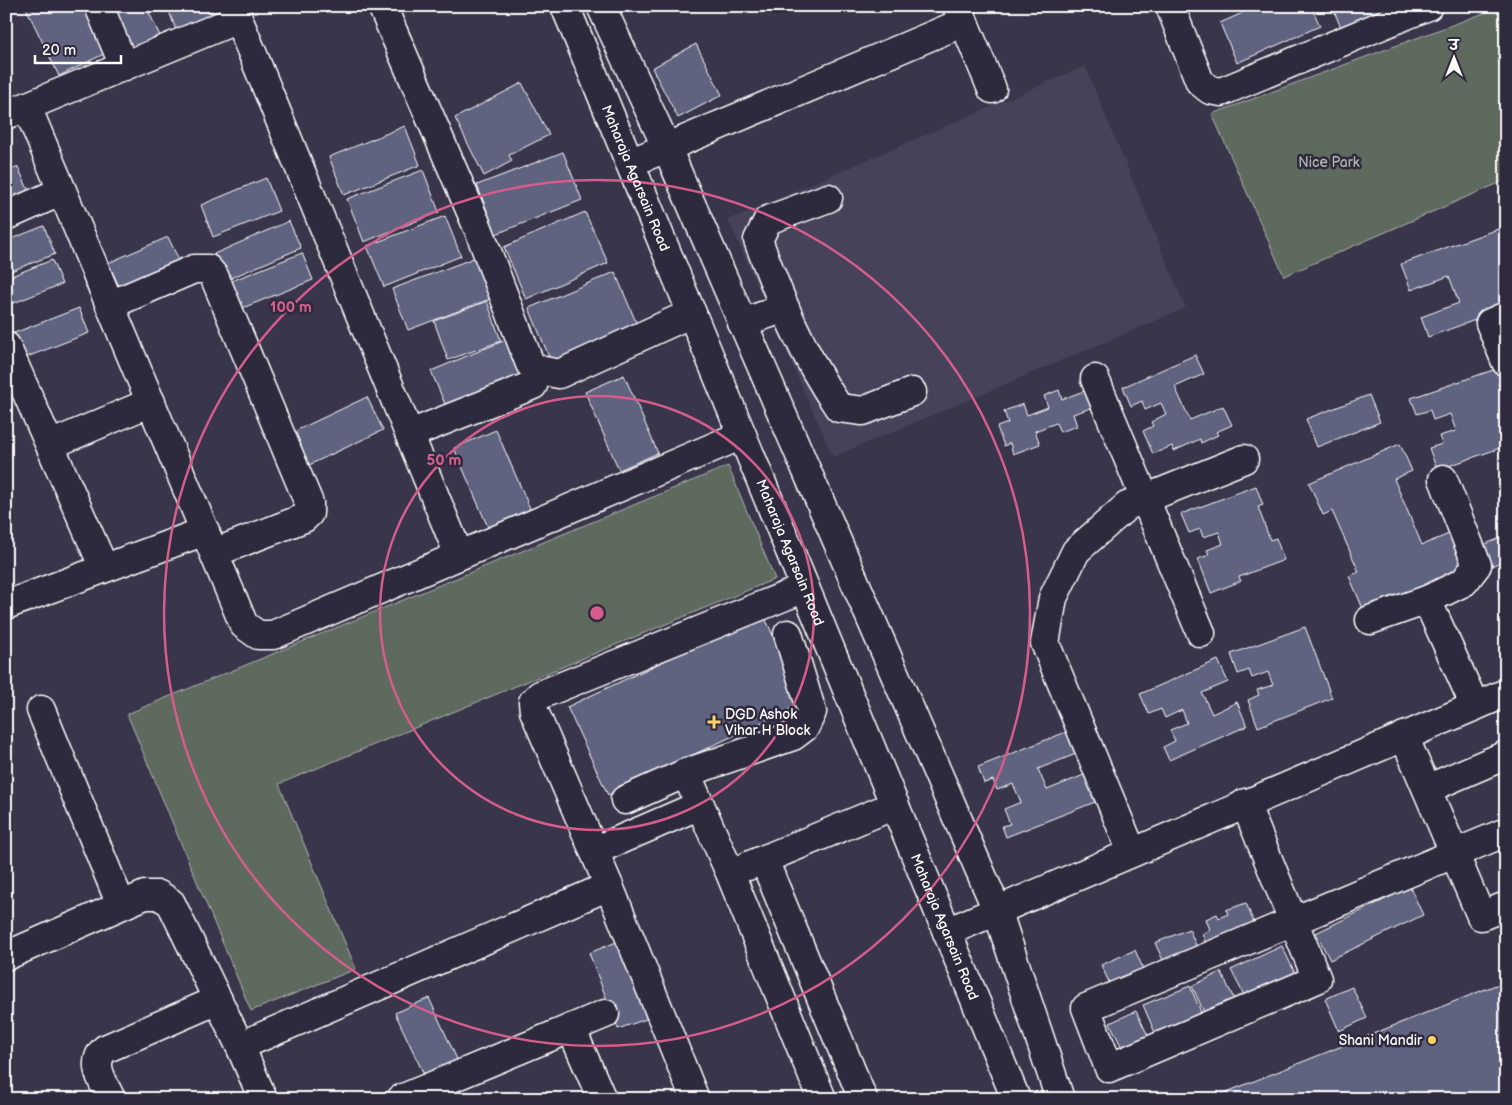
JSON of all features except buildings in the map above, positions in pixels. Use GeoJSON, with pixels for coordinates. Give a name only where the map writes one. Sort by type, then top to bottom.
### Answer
{"type":"FeatureCollection","features":[{"type":"Feature","properties":{"kind":"street"},"geometry":{"type":"LineString","coordinates":[[99,6],[124,66]]}},
{"type":"Feature","properties":{"kind":"street"},"geometry":{"type":"LineString","coordinates":[[382,6],[478,228],[530,364],[539,370],[559,374],[692,313]]}},
{"type":"Feature","properties":{"kind":"street","name":"Maharaja Agarsain Road"},"geometry":{"type":"LineString","coordinates":[[565,6],[1016,1099]]}},
{"type":"Feature","properties":{"kind":"street"},"geometry":{"type":"LineString","coordinates":[[601,6],[666,146],[997,910],[1060,1099]]}},
{"type":"Feature","properties":{"kind":"street"},"geometry":{"type":"LineString","coordinates":[[1170,6],[1200,82],[1210,90],[1221,92],[1428,6]]}},
{"type":"Feature","properties":{"kind":"street"},"geometry":{"type":"LineString","coordinates":[[459,554],[235,12],[124,66],[16,111],[62,191],[244,625],[258,635],[274,635],[459,554],[742,435]]}},
{"type":"Feature","properties":{"kind":"street"},"geometry":{"type":"LineString","coordinates":[[630,163],[960,14],[992,89]]}},
{"type":"Feature","properties":{"kind":"street"},"geometry":{"type":"LineString","coordinates":[[6,216],[62,191]]}},
{"type":"Feature","properties":{"kind":"street"},"geometry":{"type":"LineString","coordinates":[[828,198],[768,220],[758,240],[796,336],[816,374],[839,408],[863,411],[912,392]]}},
{"type":"Feature","properties":{"kind":"street"},"geometry":{"type":"LineString","coordinates":[[6,605],[104,568],[304,518],[310,513],[310,503],[214,276],[208,269],[194,269],[110,305]]}},
{"type":"Feature","properties":{"kind":"street"},"geometry":{"type":"LineString","coordinates":[[742,323],[785,308]]}},
{"type":"Feature","properties":{"kind":"street"},"geometry":{"type":"LineString","coordinates":[[1506,316],[1490,323],[1506,362]]}},
{"type":"Feature","properties":{"kind":"street"},"geometry":{"type":"LineString","coordinates":[[6,346],[104,568]]}},
{"type":"Feature","properties":{"kind":"street"},"geometry":{"type":"LineString","coordinates":[[410,434],[533,386],[539,370]]}},
{"type":"Feature","properties":{"kind":"street"},"geometry":{"type":"LineString","coordinates":[[1095,379],[1201,633]]}},
{"type":"Feature","properties":{"kind":"street"},"geometry":{"type":"LineString","coordinates":[[50,445],[151,402]]}},
{"type":"Feature","properties":{"kind":"street"},"geometry":{"type":"LineString","coordinates":[[1132,852],[1045,643],[1053,598],[1076,551],[1127,506],[1244,459]]}},
{"type":"Feature","properties":{"kind":"street"},"geometry":{"type":"LineString","coordinates":[[1370,620],[1427,600],[1464,582],[1477,565],[1443,479]]}},
{"type":"Feature","properties":{"kind":"street"},"geometry":{"type":"LineString","coordinates":[[695,1099],[609,886],[534,711],[534,702],[540,695],[805,588]]}},
{"type":"Feature","properties":{"kind":"street"},"geometry":{"type":"LineString","coordinates":[[1427,600],[1474,706]]}},
{"type":"Feature","properties":{"kind":"street"},"geometry":{"type":"LineString","coordinates":[[624,800],[686,773],[793,736],[805,727],[812,712],[788,634]]}},
{"type":"Feature","properties":{"kind":"street"},"geometry":{"type":"LineString","coordinates":[[947,932],[1506,693]]}},
{"type":"Feature","properties":{"kind":"street"},"geometry":{"type":"LineString","coordinates":[[41,710],[121,905]]}},
{"type":"Feature","properties":{"kind":"street"},"geometry":{"type":"LineString","coordinates":[[1404,736],[1481,916],[1506,906]]}},
{"type":"Feature","properties":{"kind":"street"},"geometry":{"type":"LineString","coordinates":[[1427,789],[1506,755]]}},
{"type":"Feature","properties":{"kind":"street"},"geometry":{"type":"LineString","coordinates":[[686,773],[730,874],[822,1099]]}},
{"type":"Feature","properties":{"kind":"street"},"geometry":{"type":"LineString","coordinates":[[1245,803],[1294,921],[1317,979],[1110,1068],[1086,1008],[1294,921],[1453,854],[1506,832]]}},
{"type":"Feature","properties":{"kind":"street"},"geometry":{"type":"LineString","coordinates":[[594,851],[700,805]]}},
{"type":"Feature","properties":{"kind":"street"},"geometry":{"type":"LineString","coordinates":[[730,874],[895,805]]}},
{"type":"Feature","properties":{"kind":"street"},"geometry":{"type":"LineString","coordinates":[[764,860],[863,1099]]}},
{"type":"Feature","properties":{"kind":"street"},"geometry":{"type":"LineString","coordinates":[[240,1046],[609,886]]}},
{"type":"Feature","properties":{"kind":"street"},"geometry":{"type":"LineString","coordinates":[[6,956],[145,895],[159,895],[171,903],[240,1046],[263,1099]]}},
{"type":"Feature","properties":{"kind":"street"},"geometry":{"type":"LineString","coordinates":[[111,1099],[98,1071],[96,1060],[98,1054],[105,1049],[218,1000]]}},
{"type":"Feature","properties":{"kind":"street"},"geometry":{"type":"LineString","coordinates":[[401,1099],[605,1014]]}},
{"type":"Feature","properties":{"kind":"street"},"geometry":{"type":"LineString","coordinates":[[571,1028],[602,1099]]}},
{"type":"Feature","properties":{"kind":"shaded area"},"geometry":{"type":"Polygon","coordinates":[[[1085,66],[1186,308],[833,457],[728,220],[1085,66]]]}},
{"type":"Feature","properties":{"kind":"green space","name":"Nice Park"},"geometry":{"type":"Polygon","coordinates":[[[1506,6],[1506,180],[1284,276],[1212,114],[1506,6]]]}},
{"type":"Feature","properties":{"kind":"green space"},"geometry":{"type":"Polygon","coordinates":[[[728,466],[775,579],[279,784],[356,969],[251,1011],[127,714],[728,466]]]}},
{"type":"Feature","properties":{"kind":"place","name":"DGD Ashok Vihar H Block"},"geometry":{"type":"Point","coordinates":[714,722]}},
{"type":"Feature","properties":{"kind":"place","name":"Shani Mandir"},"geometry":{"type":"Point","coordinates":[1432,1040]}}]}
